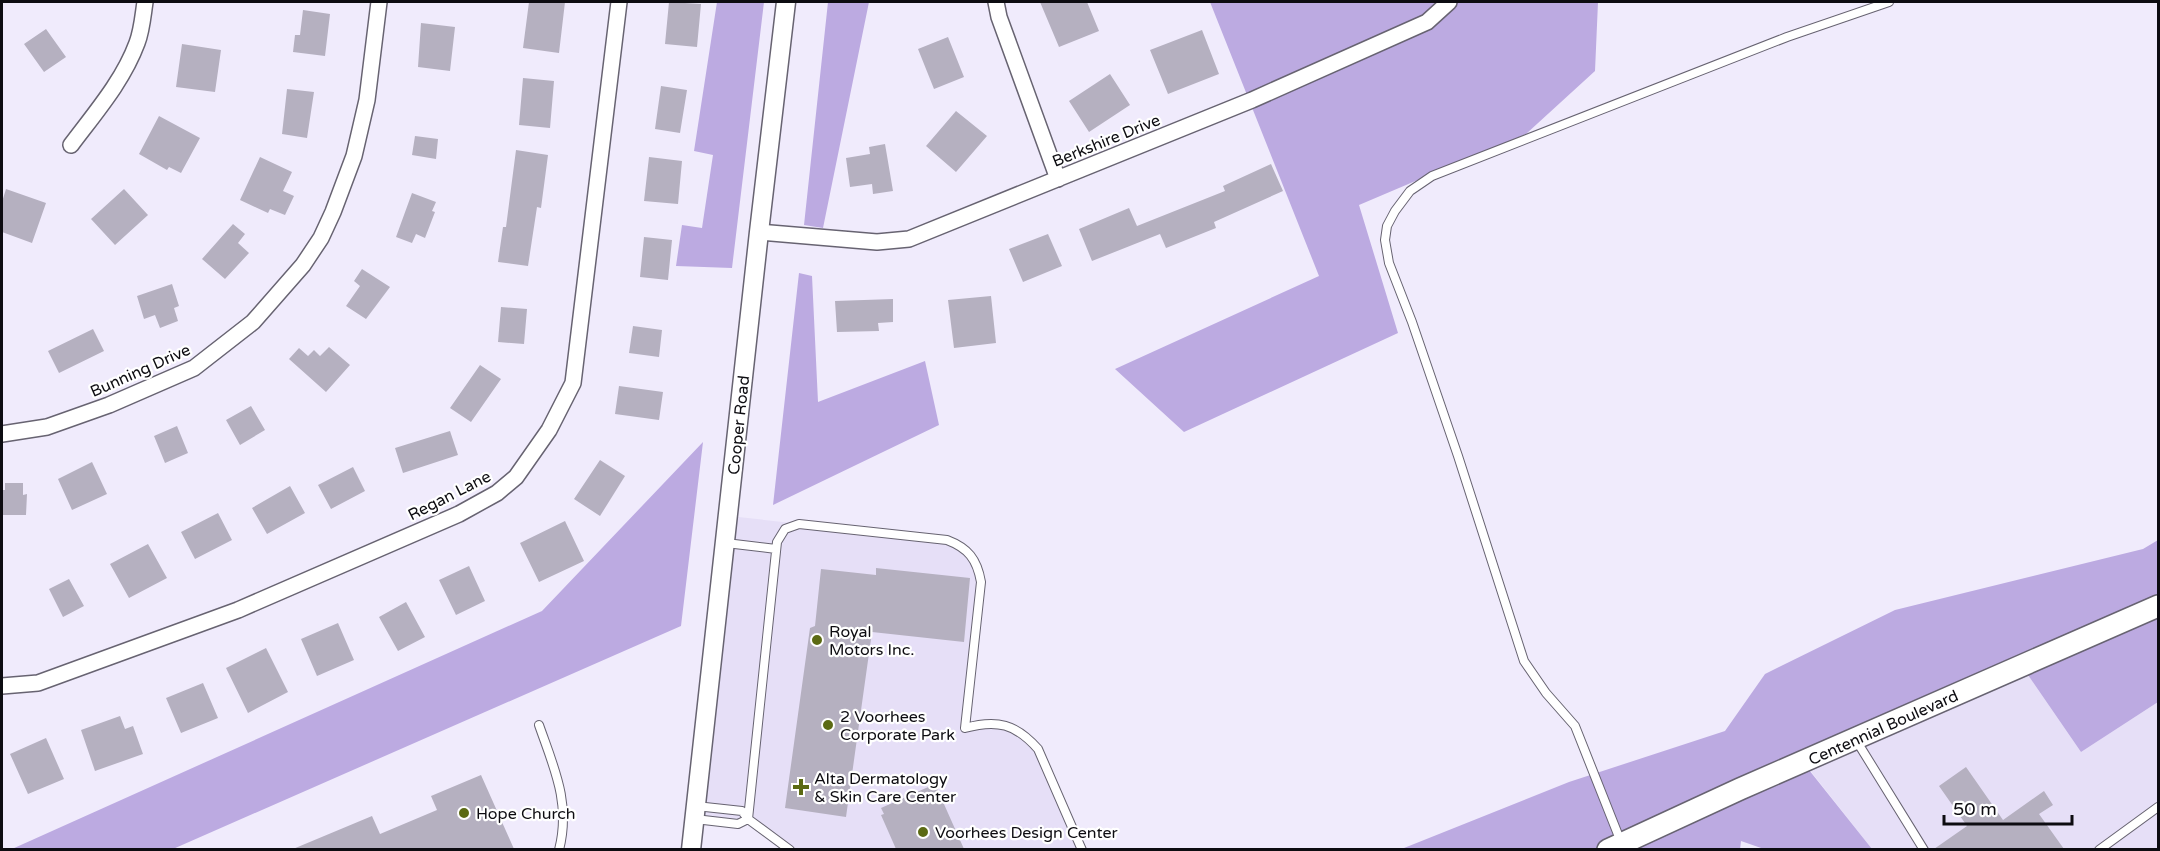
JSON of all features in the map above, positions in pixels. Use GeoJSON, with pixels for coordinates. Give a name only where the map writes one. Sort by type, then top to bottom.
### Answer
{"type":"FeatureCollection","features":[{"type":"Feature","properties":{"kind":"main road","name":"Centennial Boulevard"},"geometry":{"type":"LineString","coordinates":[[1615,847],[2158,606]]}},
{"type":"Feature","properties":{"kind":"street"},"geometry":{"type":"LineString","coordinates":[[71,145],[113,89],[129,61],[138,41],[145,2]]}},
{"type":"Feature","properties":{"kind":"street","name":"Bunning Drive"},"geometry":{"type":"LineString","coordinates":[[2,434],[47,428],[109,405],[194,368],[253,322],[303,265],[321,238],[354,156],[367,100],[379,2]]}},
{"type":"Feature","properties":{"kind":"street","name":"Regan Lane"},"geometry":{"type":"LineString","coordinates":[[2,686],[38,683],[237,610],[459,514],[497,493],[516,477],[549,430],[573,383],[619,2]]}},
{"type":"Feature","properties":{"kind":"street","name":"Cooper Road"},"geometry":{"type":"LineString","coordinates":[[691,849],[786,2]]}},
{"type":"Feature","properties":{"kind":"street"},"geometry":{"type":"LineString","coordinates":[[996,2],[999,17],[1058,179]]}},
{"type":"Feature","properties":{"kind":"street","name":"Berkshire Drive"},"geometry":{"type":"LineString","coordinates":[[759,232],[877,242],[909,239],[1252,100],[1427,22],[1449,2]]}},
{"type":"Feature","properties":{"kind":"lane"},"geometry":{"type":"LineString","coordinates":[[1615,847],[1575,726],[1546,693],[1524,661],[1458,456],[1389,263],[1385,240],[1388,226],[1395,211],[1410,191],[1432,176],[1787,37],[1889,2]]}},
{"type":"Feature","properties":{"kind":"lane"},"geometry":{"type":"LineString","coordinates":[[748,819],[776,549],[780,535],[799,524],[947,540],[960,545],[971,555],[978,567],[981,582],[965,728],[981,723],[997,723],[1013,728],[1027,737],[1038,749],[1082,849]]}},
{"type":"Feature","properties":{"kind":"lane"},"geometry":{"type":"LineString","coordinates":[[726,543],[776,549]]}},
{"type":"Feature","properties":{"kind":"lane"},"geometry":{"type":"LineString","coordinates":[[539,725],[561,788],[565,829],[559,849]]}},
{"type":"Feature","properties":{"kind":"lane"},"geometry":{"type":"LineString","coordinates":[[1855,739],[1924,849]]}},
{"type":"Feature","properties":{"kind":"lane"},"geometry":{"type":"LineString","coordinates":[[2099,849],[2158,807]]}},
{"type":"Feature","properties":{"kind":"lane"},"geometry":{"type":"LineString","coordinates":[[696,812],[742,811],[748,819],[790,849]]}},
{"type":"Feature","properties":{"kind":"lane"},"geometry":{"type":"LineString","coordinates":[[696,812],[738,824],[748,819]]}},
{"type":"Feature","properties":{"kind":"shaded area"},"geometry":{"type":"Polygon","coordinates":[[[717,2],[764,2],[732,268],[676,266],[682,225],[702,228],[713,155],[694,151],[717,2]]]}},
{"type":"Feature","properties":{"kind":"shaded area"},"geometry":{"type":"Polygon","coordinates":[[[828,2],[869,2],[823,228],[804,225],[828,2]]]}},
{"type":"Feature","properties":{"kind":"shaded area"},"geometry":{"type":"Polygon","coordinates":[[[1210,2],[1598,2],[1595,71],[1526,134],[1359,205],[1398,333],[1184,432],[1115,369],[1319,276],[1210,2]]]}},
{"type":"Feature","properties":{"kind":"shaded area"},"geometry":{"type":"Polygon","coordinates":[[[799,273],[812,276],[818,402],[925,361],[939,425],[773,505],[799,273]]]}},
{"type":"Feature","properties":{"kind":"shaded area"},"geometry":{"type":"Polygon","coordinates":[[[703,442],[681,626],[173,849],[12,849],[542,611],[703,442]]]}},
{"type":"Feature","properties":{"kind":"shaded area"},"geometry":{"type":"Polygon","coordinates":[[[729,516],[947,540],[971,555],[981,582],[965,728],[981,724],[1013,728],[1038,749],[1082,849],[790,849],[748,819],[738,824],[695,819],[729,516]]]}},
{"type":"Feature","properties":{"kind":"shaded area"},"geometry":{"type":"Polygon","coordinates":[[[2158,540],[2158,702],[2081,752],[2026,672],[1809,770],[1872,849],[1764,849],[1741,841],[1740,850],[1399,850],[1569,782],[1725,731],[1765,674],[1895,610],[2143,549],[2158,540]]]}},
{"type":"Feature","properties":{"kind":"shaded area"},"geometry":{"type":"Polygon","coordinates":[[[2026,672],[2081,752],[2158,702],[2158,849],[1872,849],[1809,769],[2026,672]]]}},
{"type":"Feature","properties":{"kind":"building"},"geometry":{"type":"Polygon","coordinates":[[[529,2],[565,2],[559,53],[523,48],[529,2]]]}},
{"type":"Feature","properties":{"kind":"building"},"geometry":{"type":"Polygon","coordinates":[[[669,2],[701,4],[697,47],[665,44],[669,2]]]}},
{"type":"Feature","properties":{"kind":"building"},"geometry":{"type":"Polygon","coordinates":[[[1040,2],[1087,2],[1099,31],[1059,47],[1040,2]]]}},
{"type":"Feature","properties":{"kind":"building"},"geometry":{"type":"Polygon","coordinates":[[[303,10],[330,14],[325,56],[293,52],[295,35],[300,35],[303,10]]]}},
{"type":"Feature","properties":{"kind":"building"},"geometry":{"type":"Polygon","coordinates":[[[421,23],[455,27],[450,71],[418,67],[421,23]]]}},
{"type":"Feature","properties":{"kind":"building"},"geometry":{"type":"Polygon","coordinates":[[[46,29],[66,57],[44,72],[24,44],[46,29]]]}},
{"type":"Feature","properties":{"kind":"building"},"geometry":{"type":"Polygon","coordinates":[[[1202,30],[1219,74],[1168,94],[1150,50],[1202,30]]]}},
{"type":"Feature","properties":{"kind":"building"},"geometry":{"type":"Polygon","coordinates":[[[948,37],[964,77],[934,89],[918,49],[948,37]]]}},
{"type":"Feature","properties":{"kind":"building"},"geometry":{"type":"Polygon","coordinates":[[[182,44],[221,50],[215,92],[176,87],[182,44]]]}},
{"type":"Feature","properties":{"kind":"building"},"geometry":{"type":"Polygon","coordinates":[[[1110,74],[1130,105],[1089,132],[1069,101],[1110,74]]]}},
{"type":"Feature","properties":{"kind":"building"},"geometry":{"type":"Polygon","coordinates":[[[523,78],[554,81],[550,128],[519,125],[523,78]]]}},
{"type":"Feature","properties":{"kind":"building"},"geometry":{"type":"Polygon","coordinates":[[[661,86],[687,90],[680,133],[655,129],[661,86]]]}},
{"type":"Feature","properties":{"kind":"building"},"geometry":{"type":"Polygon","coordinates":[[[287,89],[314,92],[307,138],[282,134],[287,89]]]}},
{"type":"Feature","properties":{"kind":"building"},"geometry":{"type":"Polygon","coordinates":[[[956,111],[987,136],[956,172],[926,146],[956,111]]]}},
{"type":"Feature","properties":{"kind":"building"},"geometry":{"type":"Polygon","coordinates":[[[159,116],[200,138],[181,173],[169,167],[167,170],[139,154],[159,116]]]}},
{"type":"Feature","properties":{"kind":"building"},"geometry":{"type":"Polygon","coordinates":[[[415,136],[438,139],[436,159],[412,155],[415,136]]]}},
{"type":"Feature","properties":{"kind":"building"},"geometry":{"type":"Polygon","coordinates":[[[885,144],[893,191],[873,194],[872,184],[850,187],[846,158],[870,154],[869,147],[885,144]]]}},
{"type":"Feature","properties":{"kind":"building"},"geometry":{"type":"Polygon","coordinates":[[[516,150],[548,155],[541,208],[537,207],[528,266],[498,262],[503,227],[506,227],[516,150]]]}},
{"type":"Feature","properties":{"kind":"building"},"geometry":{"type":"Polygon","coordinates":[[[260,157],[292,172],[283,191],[294,196],[285,215],[270,209],[268,213],[240,200],[260,157]]]}},
{"type":"Feature","properties":{"kind":"building"},"geometry":{"type":"Polygon","coordinates":[[[649,157],[682,161],[678,204],[644,201],[649,157]]]}},
{"type":"Feature","properties":{"kind":"building"},"geometry":{"type":"Polygon","coordinates":[[[1271,164],[1283,191],[1214,222],[1216,228],[1166,248],[1160,234],[1092,261],[1079,229],[1129,208],[1137,226],[1225,191],[1223,186],[1271,164]]]}},
{"type":"Feature","properties":{"kind":"building"},"geometry":{"type":"Polygon","coordinates":[[[6,189],[46,203],[32,243],[2,232],[2,202],[6,189]]]}},
{"type":"Feature","properties":{"kind":"building"},"geometry":{"type":"Polygon","coordinates":[[[124,189],[148,215],[115,245],[91,219],[124,189]]]}},
{"type":"Feature","properties":{"kind":"building"},"geometry":{"type":"Polygon","coordinates":[[[412,193],[436,202],[432,211],[435,212],[425,238],[416,234],[412,243],[396,237],[412,193]]]}},
{"type":"Feature","properties":{"kind":"building"},"geometry":{"type":"Polygon","coordinates":[[[233,224],[245,234],[238,243],[249,253],[225,279],[202,259],[233,224]]]}},
{"type":"Feature","properties":{"kind":"building"},"geometry":{"type":"Polygon","coordinates":[[[1048,234],[1062,266],[1023,282],[1009,249],[1048,234]]]}},
{"type":"Feature","properties":{"kind":"building"},"geometry":{"type":"Polygon","coordinates":[[[644,237],[672,240],[668,280],[640,277],[644,237]]]}},
{"type":"Feature","properties":{"kind":"building"},"geometry":{"type":"Polygon","coordinates":[[[362,269],[390,287],[366,319],[346,306],[360,286],[354,281],[362,269]]]}},
{"type":"Feature","properties":{"kind":"building"},"geometry":{"type":"Polygon","coordinates":[[[172,284],[179,306],[174,308],[178,321],[160,328],[155,315],[144,319],[137,296],[172,284]]]}},
{"type":"Feature","properties":{"kind":"building"},"geometry":{"type":"Polygon","coordinates":[[[991,296],[996,343],[954,348],[948,300],[991,296]]]}},
{"type":"Feature","properties":{"kind":"building"},"geometry":{"type":"Polygon","coordinates":[[[893,299],[893,322],[878,323],[879,331],[837,332],[835,301],[893,299]]]}},
{"type":"Feature","properties":{"kind":"building"},"geometry":{"type":"Polygon","coordinates":[[[501,307],[527,309],[524,344],[498,342],[501,307]]]}},
{"type":"Feature","properties":{"kind":"building"},"geometry":{"type":"Polygon","coordinates":[[[633,326],[662,330],[659,357],[629,353],[633,326]]]}},
{"type":"Feature","properties":{"kind":"building"},"geometry":{"type":"Polygon","coordinates":[[[93,329],[104,351],[59,373],[48,351],[93,329]]]}},
{"type":"Feature","properties":{"kind":"building"},"geometry":{"type":"Polygon","coordinates":[[[329,347],[350,365],[326,392],[289,359],[299,348],[308,356],[314,350],[320,356],[329,347]]]}},
{"type":"Feature","properties":{"kind":"building"},"geometry":{"type":"Polygon","coordinates":[[[480,365],[501,379],[471,422],[450,408],[480,365]]]}},
{"type":"Feature","properties":{"kind":"building"},"geometry":{"type":"Polygon","coordinates":[[[619,386],[663,392],[659,420],[615,414],[619,386]]]}},
{"type":"Feature","properties":{"kind":"building"},"geometry":{"type":"Polygon","coordinates":[[[251,406],[265,430],[240,445],[226,420],[251,406]]]}},
{"type":"Feature","properties":{"kind":"building"},"geometry":{"type":"Polygon","coordinates":[[[177,426],[188,453],[165,463],[154,436],[177,426]]]}},
{"type":"Feature","properties":{"kind":"building"},"geometry":{"type":"Polygon","coordinates":[[[450,431],[458,455],[403,473],[395,448],[450,431]]]}},
{"type":"Feature","properties":{"kind":"building"},"geometry":{"type":"Polygon","coordinates":[[[600,460],[625,476],[600,516],[574,499],[600,460]]]}},
{"type":"Feature","properties":{"kind":"building"},"geometry":{"type":"Polygon","coordinates":[[[92,462],[107,494],[72,510],[58,479],[92,462]]]}},
{"type":"Feature","properties":{"kind":"building"},"geometry":{"type":"Polygon","coordinates":[[[353,467],[365,491],[331,509],[318,485],[353,467]]]}},
{"type":"Feature","properties":{"kind":"building"},"geometry":{"type":"Polygon","coordinates":[[[5,483],[23,483],[23,495],[27,494],[26,515],[2,515],[2,490],[5,490],[5,483]]]}},
{"type":"Feature","properties":{"kind":"building"},"geometry":{"type":"Polygon","coordinates":[[[290,486],[305,513],[267,534],[252,508],[290,486]]]}},
{"type":"Feature","properties":{"kind":"building"},"geometry":{"type":"Polygon","coordinates":[[[218,513],[232,540],[195,559],[181,532],[218,513]]]}},
{"type":"Feature","properties":{"kind":"building"},"geometry":{"type":"Polygon","coordinates":[[[565,521],[584,561],[539,582],[520,543],[565,521]]]}},
{"type":"Feature","properties":{"kind":"building"},"geometry":{"type":"Polygon","coordinates":[[[148,544],[167,578],[129,598],[110,564],[148,544]]]}},
{"type":"Feature","properties":{"kind":"building"},"geometry":{"type":"Polygon","coordinates":[[[469,566],[485,601],[456,615],[439,580],[469,566]]]}},
{"type":"Feature","properties":{"kind":"building","name":"2 Voorhees Corporate Park"},"geometry":{"type":"Polygon","coordinates":[[[876,568],[970,578],[964,642],[872,632],[846,817],[785,808],[810,628],[815,626],[821,569],[876,575],[876,568]]]}},
{"type":"Feature","properties":{"kind":"building"},"geometry":{"type":"Polygon","coordinates":[[[69,579],[84,606],[63,617],[49,589],[69,579]]]}},
{"type":"Feature","properties":{"kind":"building"},"geometry":{"type":"Polygon","coordinates":[[[406,602],[425,637],[398,651],[379,617],[406,602]]]}},
{"type":"Feature","properties":{"kind":"building"},"geometry":{"type":"Polygon","coordinates":[[[338,623],[354,660],[317,676],[301,639],[338,623]]]}},
{"type":"Feature","properties":{"kind":"building"},"geometry":{"type":"Polygon","coordinates":[[[266,648],[288,692],[248,713],[226,668],[266,648]]]}},
{"type":"Feature","properties":{"kind":"building"},"geometry":{"type":"Polygon","coordinates":[[[203,683],[218,718],[181,733],[166,698],[203,683]]]}},
{"type":"Feature","properties":{"kind":"building"},"geometry":{"type":"Polygon","coordinates":[[[120,716],[125,729],[133,726],[143,754],[95,771],[81,730],[120,716]]]}},
{"type":"Feature","properties":{"kind":"building"},"geometry":{"type":"Polygon","coordinates":[[[46,738],[64,779],[28,794],[10,754],[46,738]]]}},
{"type":"Feature","properties":{"kind":"building"},"geometry":{"type":"Polygon","coordinates":[[[1966,767],[2003,820],[2044,791],[2053,805],[2039,814],[2064,849],[1934,849],[1967,826],[1939,786],[1966,767]]]}},
{"type":"Feature","properties":{"kind":"building","name":"Hope Church"},"geometry":{"type":"Polygon","coordinates":[[[481,775],[514,849],[293,849],[372,816],[380,834],[437,810],[431,796],[481,775]]]}},
{"type":"Feature","properties":{"kind":"building","name":"Voorhees Design Center"},"geometry":{"type":"Polygon","coordinates":[[[935,784],[964,849],[896,849],[881,815],[884,814],[881,808],[935,784]]]}},
{"type":"Feature","properties":{"kind":"place","name":"Royal Motors Inc."},"geometry":{"type":"Point","coordinates":[817,640]}},
{"type":"Feature","properties":{"kind":"place","name":"2 Voorhees Corporate Park"},"geometry":{"type":"Point","coordinates":[828,725]}},
{"type":"Feature","properties":{"kind":"place","name":"Alta Dermatology & Skin Care Center"},"geometry":{"type":"Point","coordinates":[801,787]}},
{"type":"Feature","properties":{"kind":"place","name":"Hope Church"},"geometry":{"type":"Point","coordinates":[464,813]}},
{"type":"Feature","properties":{"kind":"place","name":"Voorhees Design Center"},"geometry":{"type":"Point","coordinates":[923,832]}}]}
